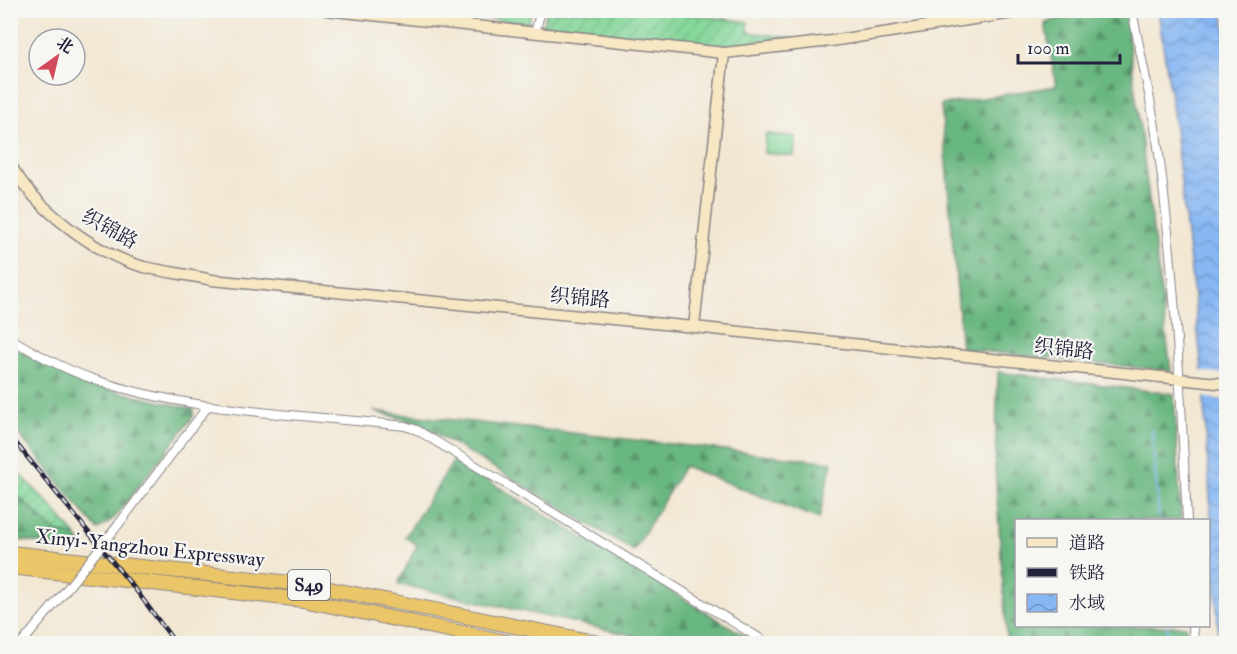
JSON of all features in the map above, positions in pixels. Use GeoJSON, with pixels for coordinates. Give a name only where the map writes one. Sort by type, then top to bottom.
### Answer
{"type":"FeatureCollection","features":[{"type":"Feature","properties":{"kind":"highway","name":"Xinyi-Yangzhou Expressway"},"geometry":{"type":"LineString","coordinates":[[10,553],[310,585],[604,644]]}},
{"type":"Feature","properties":{"kind":"highway","name":"Xinyi-Yangzhou Expressway"},"geometry":{"type":"LineString","coordinates":[[10,567],[303,600],[516,644]]}},
{"type":"Feature","properties":{"kind":"street"},"geometry":{"type":"LineString","coordinates":[[326,10],[723,53],[835,40],[1032,10]]}},
{"type":"Feature","properties":{"kind":"street"},"geometry":{"type":"LineString","coordinates":[[535,33],[541,10]]}},
{"type":"Feature","properties":{"kind":"street"},"geometry":{"type":"LineString","coordinates":[[1132,10],[1159,151],[1182,379],[1187,519]]}},
{"type":"Feature","properties":{"kind":"street"},"geometry":{"type":"LineString","coordinates":[[694,327],[723,53]]}},
{"type":"Feature","properties":{"kind":"street","name":"织锦路"},"geometry":{"type":"LineString","coordinates":[[10,164],[37,200],[68,228],[100,249],[143,266],[212,280],[694,327],[1227,384]]}},
{"type":"Feature","properties":{"kind":"street"},"geometry":{"type":"LineString","coordinates":[[10,338],[40,356],[91,379],[138,392],[208,406],[398,425],[417,430],[769,644]]}},
{"type":"Feature","properties":{"kind":"street"},"geometry":{"type":"LineString","coordinates":[[21,644],[115,529],[208,406]]}},
{"type":"Feature","properties":{"kind":"street"},"geometry":{"type":"LineString","coordinates":[[1193,627],[1194,644]]}},
{"type":"Feature","properties":{"kind":"green space"},"geometry":{"type":"Polygon","coordinates":[[[1108,10],[1125,11],[1171,371],[962,349],[941,105],[1056,86],[1045,22],[1108,10]]]}},
{"type":"Feature","properties":{"kind":"green space"},"geometry":{"type":"Polygon","coordinates":[[[414,11],[532,11],[528,23],[414,11]]]}},
{"type":"Feature","properties":{"kind":"green space"},"geometry":{"type":"Polygon","coordinates":[[[547,11],[663,11],[748,22],[748,32],[793,38],[718,46],[542,26],[547,11]]]}},
{"type":"Feature","properties":{"kind":"green space"},"geometry":{"type":"Polygon","coordinates":[[[766,134],[796,137],[794,156],[764,153],[766,134]]]}},
{"type":"Feature","properties":{"kind":"green space"},"geometry":{"type":"Polygon","coordinates":[[[11,344],[29,356],[88,385],[194,409],[193,417],[114,518],[98,530],[11,425],[11,344]]]}},
{"type":"Feature","properties":{"kind":"green space"},"geometry":{"type":"Polygon","coordinates":[[[998,372],[1174,394],[1181,519],[1015,519],[1015,627],[1186,627],[1187,643],[1007,643],[995,469],[998,372]]]}},
{"type":"Feature","properties":{"kind":"green space"},"geometry":{"type":"Polygon","coordinates":[[[373,411],[832,462],[819,519],[684,466],[634,551],[420,424],[373,411]]]}},
{"type":"Feature","properties":{"kind":"green space"},"geometry":{"type":"Polygon","coordinates":[[[454,460],[757,643],[667,643],[398,584],[417,545],[405,537],[454,460]]]}},
{"type":"Feature","properties":{"kind":"green space"},"geometry":{"type":"Polygon","coordinates":[[[21,475],[76,536],[55,531],[11,489],[11,484],[21,475]]]}},
{"type":"Feature","properties":{"kind":"green space"},"geometry":{"type":"Polygon","coordinates":[[[10,489],[55,531],[76,536],[84,549],[11,539],[10,489]]]}},
{"type":"Feature","properties":{"kind":"water"},"geometry":{"type":"Polygon","coordinates":[[[1158,11],[1222,11],[1226,34],[1226,643],[1219,643],[1202,369],[1173,111],[1158,11]]]}},
{"type":"Feature","properties":{"kind":"pier"},"geometry":{"type":"Polygon","coordinates":[[[1199,371],[1226,374],[1226,400],[1201,397],[1199,371]]]}},
{"type":"Feature","properties":{"kind":"waterway"},"geometry":{"type":"LineString","coordinates":[[1152,431],[1159,519]]}},
{"type":"Feature","properties":{"kind":"waterway"},"geometry":{"type":"LineString","coordinates":[[1167,627],[1169,644]]}},
{"type":"Feature","properties":{"kind":"railway"},"geometry":{"type":"LineString","coordinates":[[10,436],[139,594],[176,644]]}}]}
